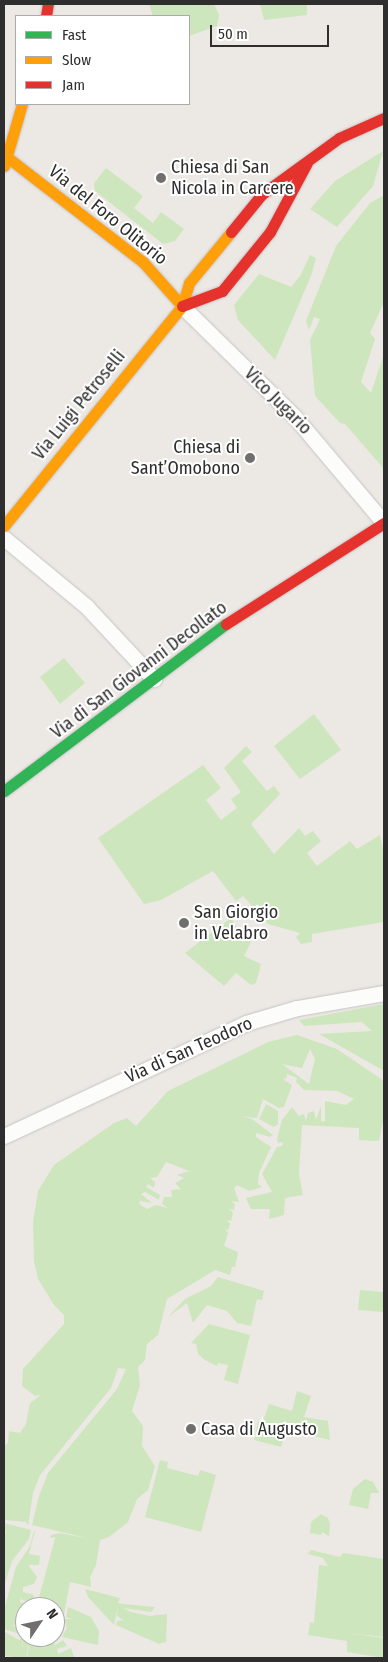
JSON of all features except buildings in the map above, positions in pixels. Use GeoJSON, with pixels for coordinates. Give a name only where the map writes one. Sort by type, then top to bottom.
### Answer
{"type":"FeatureCollection","features":[{"type":"Feature","properties":{"kind":"street"},"geometry":{"type":"LineString","coordinates":[[5,161],[22,105]]}},
{"type":"Feature","properties":{"kind":"street"},"geometry":{"type":"LineString","coordinates":[[182,306],[189,283],[262,194],[339,138],[384,118]]}},
{"type":"Feature","properties":{"kind":"street","name":"Via del Foro Olitorio"},"geometry":{"type":"LineString","coordinates":[[5,161],[142,262],[182,306]]}},
{"type":"Feature","properties":{"kind":"street"},"geometry":{"type":"LineString","coordinates":[[182,306],[204,298],[262,226],[280,211],[307,163]]}},
{"type":"Feature","properties":{"kind":"street","name":"Vico Jugario"},"geometry":{"type":"LineString","coordinates":[[182,306],[294,416],[369,502],[384,523]]}},
{"type":"Feature","properties":{"kind":"street","name":"Via Luigi Petroselli"},"geometry":{"type":"LineString","coordinates":[[4,526],[182,306]]}},
{"type":"Feature","properties":{"kind":"street","name":"Via di San Giovanni Decollato"},"geometry":{"type":"LineString","coordinates":[[4,791],[57,754],[229,622],[296,577],[384,523]]}},
{"type":"Feature","properties":{"kind":"street"},"geometry":{"type":"LineString","coordinates":[[4,538],[86,606],[154,679]]}},
{"type":"Feature","properties":{"kind":"street","name":"Via di San Teodoro"},"geometry":{"type":"LineString","coordinates":[[4,1136],[246,1023],[298,1008],[384,993]]}},
{"type":"Feature","properties":{"kind":"green space"},"geometry":{"type":"Polygon","coordinates":[[[149,4],[214,4],[219,15],[217,26],[190,36],[190,15],[153,15],[149,4]]]}},
{"type":"Feature","properties":{"kind":"green space"},"geometry":{"type":"Polygon","coordinates":[[[260,4],[307,4],[307,15],[264,20],[260,4]]]}},
{"type":"Feature","properties":{"kind":"green space"},"geometry":{"type":"Polygon","coordinates":[[[383,151],[373,186],[337,227],[310,209],[335,181],[383,151]]]}},
{"type":"Feature","properties":{"kind":"green space"},"geometry":{"type":"Polygon","coordinates":[[[106,168],[143,196],[134,208],[153,223],[161,212],[184,229],[175,241],[163,244],[95,191],[94,183],[106,168]]]}},
{"type":"Feature","properties":{"kind":"green space"},"geometry":{"type":"Polygon","coordinates":[[[384,195],[384,302],[370,333],[375,339],[361,382],[371,393],[384,354],[384,469],[345,424],[340,423],[315,396],[310,340],[320,319],[314,317],[309,330],[306,321],[336,246],[370,203],[384,195]]]}},
{"type":"Feature","properties":{"kind":"green space"},"geometry":{"type":"Polygon","coordinates":[[[310,255],[316,258],[311,276],[275,360],[238,320],[234,305],[259,274],[291,287],[300,276],[310,255]]]}},
{"type":"Feature","properties":{"kind":"green space"},"geometry":{"type":"Polygon","coordinates":[[[64,658],[85,683],[60,704],[40,677],[64,658]]]}},
{"type":"Feature","properties":{"kind":"green space"},"geometry":{"type":"Polygon","coordinates":[[[314,714],[341,750],[300,779],[274,746],[314,714]]]}},
{"type":"Feature","properties":{"kind":"green space"},"geometry":{"type":"Polygon","coordinates":[[[246,746],[252,752],[242,761],[267,791],[274,786],[280,794],[251,824],[274,854],[299,828],[305,836],[313,831],[321,841],[307,853],[317,866],[350,841],[357,849],[380,835],[384,855],[384,922],[312,934],[312,942],[301,944],[296,937],[300,933],[268,924],[243,896],[236,901],[213,871],[161,900],[144,904],[98,838],[203,765],[221,788],[206,800],[221,820],[237,808],[231,799],[241,792],[224,768],[246,746]]]}},
{"type":"Feature","properties":{"kind":"green space"},"geometry":{"type":"Polygon","coordinates":[[[231,918],[238,929],[234,932],[251,942],[244,956],[261,964],[256,983],[251,985],[236,973],[224,986],[185,953],[231,918]]]}},
{"type":"Feature","properties":{"kind":"green space"},"geometry":{"type":"Polygon","coordinates":[[[384,1004],[384,1071],[319,1034],[372,1031],[362,1022],[304,1026],[299,1020],[384,1004]]]}},
{"type":"Feature","properties":{"kind":"green space"},"geometry":{"type":"Polygon","coordinates":[[[297,1035],[337,1049],[384,1081],[384,1116],[379,1141],[359,1140],[359,1128],[302,1125],[299,1174],[303,1195],[285,1198],[284,1215],[269,1219],[270,1209],[251,1209],[246,1198],[272,1192],[262,1174],[277,1147],[282,1146],[283,1142],[278,1143],[277,1140],[282,1120],[292,1107],[299,1116],[304,1114],[306,1121],[308,1113],[314,1111],[316,1120],[321,1106],[321,1121],[325,1122],[325,1101],[346,1105],[354,1099],[337,1091],[304,1090],[296,1082],[297,1078],[287,1074],[287,1078],[283,1079],[292,1085],[284,1107],[279,1108],[263,1099],[257,1118],[241,1116],[252,1119],[273,1135],[270,1137],[256,1133],[256,1137],[271,1147],[259,1173],[258,1184],[262,1187],[249,1191],[237,1185],[234,1188],[239,1202],[231,1201],[235,1204],[234,1210],[229,1209],[233,1213],[231,1221],[227,1220],[230,1224],[228,1230],[225,1229],[228,1233],[224,1246],[238,1252],[235,1267],[232,1267],[230,1275],[215,1270],[167,1299],[158,1335],[147,1344],[145,1360],[138,1367],[140,1385],[132,1411],[143,1426],[142,1446],[155,1466],[148,1490],[137,1499],[128,1522],[109,1537],[100,1540],[96,1565],[90,1577],[91,1587],[70,1582],[65,1609],[65,1597],[39,1597],[55,1537],[50,1538],[51,1535],[60,1533],[91,1539],[32,1525],[39,1496],[48,1473],[117,1389],[126,1369],[118,1368],[111,1388],[40,1475],[33,1493],[28,1526],[26,1522],[4,1520],[4,1446],[8,1443],[9,1431],[20,1433],[26,1424],[30,1403],[41,1395],[35,1396],[22,1386],[23,1369],[64,1324],[64,1315],[54,1305],[38,1279],[34,1261],[33,1222],[38,1191],[54,1165],[114,1123],[127,1118],[136,1126],[168,1091],[268,1042],[297,1035]],[[310,1049],[302,1068],[282,1064],[309,1084],[315,1059],[310,1049]],[[166,1162],[157,1177],[150,1178],[155,1182],[154,1188],[148,1184],[146,1187],[160,1195],[159,1200],[145,1192],[141,1194],[152,1203],[140,1201],[139,1204],[147,1209],[156,1205],[168,1208],[162,1204],[164,1197],[172,1197],[171,1190],[181,1189],[175,1183],[184,1178],[177,1175],[189,1171],[166,1162]]]}},
{"type":"Feature","properties":{"kind":"green space"},"geometry":{"type":"Polygon","coordinates":[[[266,1104],[278,1111],[278,1124],[274,1127],[259,1119],[266,1104]]]}},
{"type":"Feature","properties":{"kind":"green space"},"geometry":{"type":"Polygon","coordinates":[[[218,1277],[264,1291],[262,1300],[257,1299],[251,1326],[237,1323],[227,1311],[207,1305],[193,1323],[187,1303],[168,1317],[185,1299],[211,1286],[218,1277]]]}},
{"type":"Feature","properties":{"kind":"green space"},"geometry":{"type":"Polygon","coordinates":[[[360,1290],[384,1292],[384,1312],[358,1310],[360,1290]]]}},
{"type":"Feature","properties":{"kind":"green space"},"geometry":{"type":"Polygon","coordinates":[[[209,1324],[250,1335],[238,1384],[224,1380],[228,1365],[218,1363],[217,1366],[205,1360],[198,1354],[196,1344],[191,1343],[209,1324]]]}},
{"type":"Feature","properties":{"kind":"green space"},"geometry":{"type":"Polygon","coordinates":[[[297,1391],[311,1396],[304,1417],[328,1421],[330,1440],[286,1429],[281,1447],[254,1440],[258,1422],[265,1416],[269,1404],[292,1411],[297,1391]]]}},
{"type":"Feature","properties":{"kind":"green space"},"geometry":{"type":"Polygon","coordinates":[[[160,1460],[168,1462],[167,1468],[198,1476],[200,1470],[216,1475],[201,1532],[145,1517],[160,1460]]]}},
{"type":"Feature","properties":{"kind":"green space"},"geometry":{"type":"Polygon","coordinates":[[[365,1479],[373,1482],[379,1493],[371,1493],[368,1509],[349,1505],[353,1489],[365,1479]]]}},
{"type":"Feature","properties":{"kind":"green space"},"geometry":{"type":"Polygon","coordinates":[[[321,1514],[328,1518],[330,1524],[329,1536],[322,1532],[321,1535],[310,1533],[311,1522],[321,1514]]]}},
{"type":"Feature","properties":{"kind":"green space"},"geometry":{"type":"Polygon","coordinates":[[[4,1523],[31,1530],[29,1539],[12,1561],[4,1586],[4,1534],[6,1533],[4,1523]]]}},
{"type":"Feature","properties":{"kind":"green space"},"geometry":{"type":"Polygon","coordinates":[[[35,1531],[29,1554],[40,1556],[39,1565],[28,1565],[37,1577],[34,1584],[23,1587],[23,1592],[34,1595],[33,1597],[15,1597],[15,1624],[13,1626],[15,1627],[15,1632],[4,1629],[4,1610],[16,1567],[30,1546],[35,1531]]]}},
{"type":"Feature","properties":{"kind":"green space"},"geometry":{"type":"Polygon","coordinates":[[[311,1550],[340,1557],[343,1553],[384,1559],[384,1637],[349,1633],[384,1638],[384,1658],[347,1652],[347,1641],[308,1635],[310,1622],[314,1623],[319,1565],[328,1566],[323,1558],[308,1554],[311,1550]]]}},
{"type":"Feature","properties":{"kind":"green space"},"geometry":{"type":"Polygon","coordinates":[[[85,1589],[120,1598],[118,1603],[155,1607],[151,1612],[123,1608],[131,1612],[150,1616],[167,1614],[166,1642],[159,1644],[116,1625],[117,1621],[123,1620],[117,1616],[118,1607],[114,1625],[88,1597],[85,1589]]]}},
{"type":"Feature","properties":{"kind":"green space"},"geometry":{"type":"Polygon","coordinates":[[[68,1607],[91,1617],[99,1631],[98,1645],[65,1638],[67,1628],[65,1619],[72,1619],[66,1617],[68,1607]]]}},
{"type":"Feature","properties":{"kind":"green space"},"geometry":{"type":"Polygon","coordinates":[[[5,1632],[15,1638],[15,1647],[22,1647],[22,1652],[23,1647],[28,1647],[26,1658],[4,1656],[5,1632]]]}},
{"type":"Feature","properties":{"kind":"green space"},"geometry":{"type":"Polygon","coordinates":[[[29,1647],[64,1647],[57,1649],[58,1654],[71,1648],[74,1657],[27,1658],[29,1647]]]}},
{"type":"Feature","properties":{"kind":"traffic: fast"},"geometry":{"type":"LineString","coordinates":[[4,791],[226,624]]}},
{"type":"Feature","properties":{"kind":"traffic: slow"},"geometry":{"type":"LineString","coordinates":[[4,166],[22,105]]}},
{"type":"Feature","properties":{"kind":"traffic: slow"},"geometry":{"type":"LineString","coordinates":[[7,157],[143,262],[182,306]]}},
{"type":"Feature","properties":{"kind":"traffic: slow"},"geometry":{"type":"LineString","coordinates":[[4,526],[182,306],[189,283],[231,232]]}},
{"type":"Feature","properties":{"kind":"traffic: jam"},"geometry":{"type":"LineString","coordinates":[[46,15],[48,4]]}},
{"type":"Feature","properties":{"kind":"traffic: jam"},"geometry":{"type":"LineString","coordinates":[[231,232],[262,194],[339,138],[384,118]]}},
{"type":"Feature","properties":{"kind":"traffic: jam"},"geometry":{"type":"LineString","coordinates":[[182,306],[222,291],[270,232],[307,163]]}},
{"type":"Feature","properties":{"kind":"traffic: jam"},"geometry":{"type":"LineString","coordinates":[[226,624],[384,523]]}},
{"type":"Feature","properties":{"kind":"place","name":"Chiesa di San Nicola in Carcere"},"geometry":{"type":"Point","coordinates":[161,178]}},
{"type":"Feature","properties":{"kind":"place","name":"Chiesa di Sant’Omobono"},"geometry":{"type":"Point","coordinates":[250,458]}},
{"type":"Feature","properties":{"kind":"place","name":"San Giorgio in Velabro"},"geometry":{"type":"Point","coordinates":[184,923]}},
{"type":"Feature","properties":{"kind":"place","name":"Casa di Augusto"},"geometry":{"type":"Point","coordinates":[191,1429]}}]}
